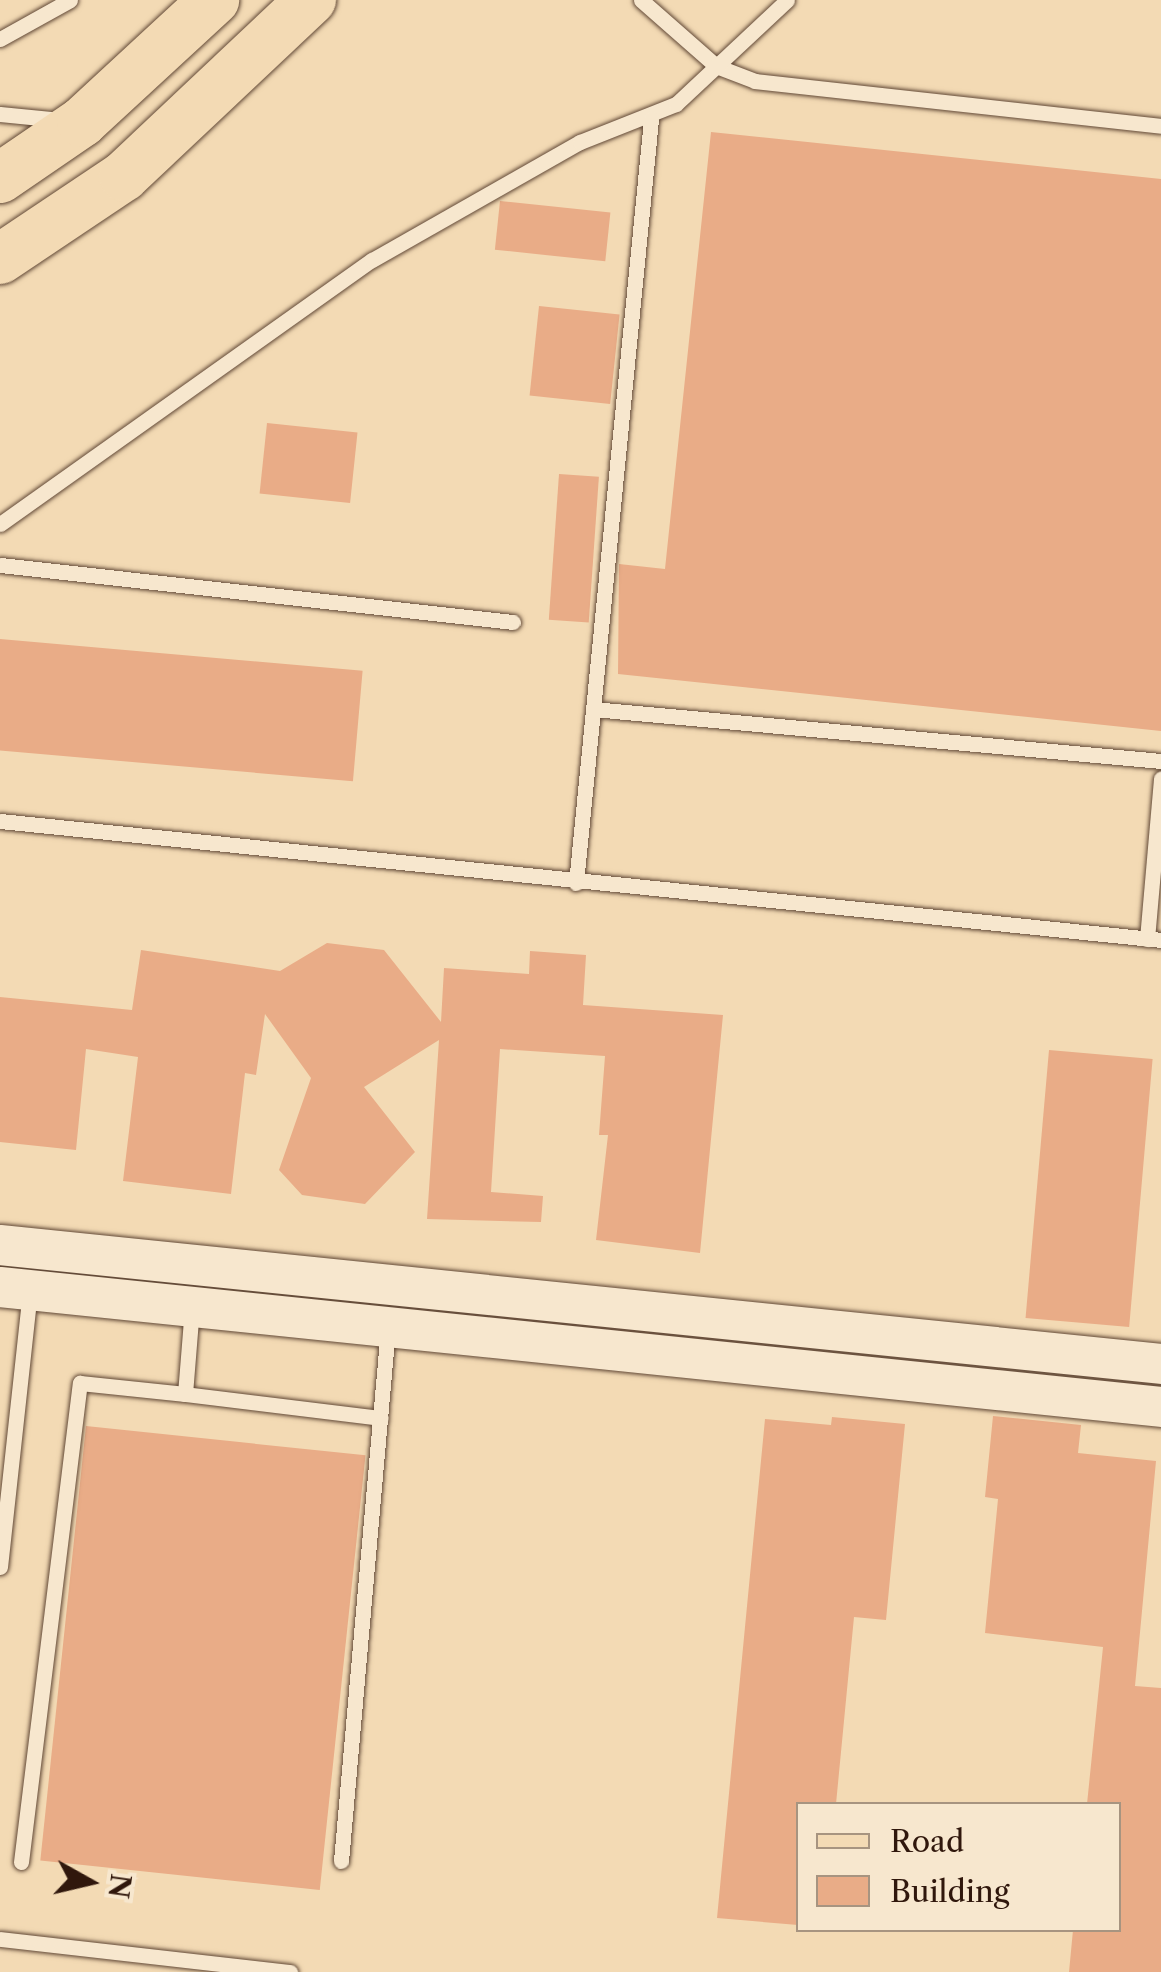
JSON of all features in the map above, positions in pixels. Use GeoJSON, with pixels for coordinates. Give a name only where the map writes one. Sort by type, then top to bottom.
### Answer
{"type":"FeatureCollection","features":[{"type":"Feature","properties":{"kind":"main road"},"geometry":{"type":"LineString","coordinates":[[0,178],[82,122],[214,0]]}},
{"type":"Feature","properties":{"kind":"main road"},"geometry":{"type":"LineString","coordinates":[[0,259],[124,176],[311,0]]}},
{"type":"Feature","properties":{"kind":"street"},"geometry":{"type":"LineString","coordinates":[[19,1247],[1161,1364]]}},
{"type":"Feature","properties":{"kind":"street"},"geometry":{"type":"LineString","coordinates":[[15,1289],[1161,1407]]}},
{"type":"Feature","properties":{"kind":"lane"},"geometry":{"type":"LineString","coordinates":[[0,39],[70,0]]}},
{"type":"Feature","properties":{"kind":"lane"},"geometry":{"type":"LineString","coordinates":[[641,0],[716,66],[783,85],[1161,126]]}},
{"type":"Feature","properties":{"kind":"lane"},"geometry":{"type":"LineString","coordinates":[[0,524],[372,260],[580,142],[651,118],[716,66],[787,0]]}},
{"type":"Feature","properties":{"kind":"lane"},"geometry":{"type":"LineString","coordinates":[[0,114],[82,122]]}},
{"type":"Feature","properties":{"kind":"lane"},"geometry":{"type":"LineString","coordinates":[[576,883],[651,118]]}},
{"type":"Feature","properties":{"kind":"lane"},"geometry":{"type":"LineString","coordinates":[[0,564],[513,622]]}},
{"type":"Feature","properties":{"kind":"lane"},"geometry":{"type":"LineString","coordinates":[[594,709],[1161,761]]}},
{"type":"Feature","properties":{"kind":"lane"},"geometry":{"type":"LineString","coordinates":[[0,821],[576,883],[1154,939],[1161,779]]}},
{"type":"Feature","properties":{"kind":"lane"},"geometry":{"type":"LineString","coordinates":[[0,1567],[19,1247]]}},
{"type":"Feature","properties":{"kind":"lane"},"geometry":{"type":"LineString","coordinates":[[185,1394],[192,1307]]}},
{"type":"Feature","properties":{"kind":"lane"},"geometry":{"type":"LineString","coordinates":[[342,1861],[388,1328]]}},
{"type":"Feature","properties":{"kind":"lane"},"geometry":{"type":"LineString","coordinates":[[20,1862],[80,1383],[380,1418]]}},
{"type":"Feature","properties":{"kind":"lane"},"geometry":{"type":"LineString","coordinates":[[0,1939],[290,1972]]}},
{"type":"Feature","properties":{"kind":"building"},"geometry":{"type":"Polygon","coordinates":[[[711,132],[1161,179],[1161,731],[618,674],[619,564],[665,569],[711,132]]]}},
{"type":"Feature","properties":{"kind":"building"},"geometry":{"type":"Polygon","coordinates":[[[500,201],[610,213],[605,261],[495,250],[500,201]]]}},
{"type":"Feature","properties":{"kind":"building"},"geometry":{"type":"Polygon","coordinates":[[[539,306],[620,314],[610,404],[530,396],[539,306]]]}},
{"type":"Feature","properties":{"kind":"building"},"geometry":{"type":"Polygon","coordinates":[[[267,423],[358,433],[350,503],[260,494],[267,423]]]}},
{"type":"Feature","properties":{"kind":"building"},"geometry":{"type":"Polygon","coordinates":[[[559,474],[599,477],[589,622],[549,620],[559,474]]]}},
{"type":"Feature","properties":{"kind":"building"},"geometry":{"type":"Polygon","coordinates":[[[0,639],[363,671],[353,781],[0,750],[0,639]]]}},
{"type":"Feature","properties":{"kind":"building"},"geometry":{"type":"Polygon","coordinates":[[[327,943],[384,950],[441,1022],[444,968],[529,974],[530,951],[586,955],[583,1005],[723,1015],[700,1253],[596,1240],[608,1135],[599,1135],[605,1056],[500,1049],[491,1192],[543,1196],[541,1222],[427,1219],[439,1040],[364,1087],[415,1152],[365,1204],[302,1195],[279,1170],[311,1078],[265,1014],[256,1075],[245,1073],[231,1194],[123,1181],[138,1057],[86,1049],[76,1150],[0,1142],[0,997],[132,1010],[141,950],[280,971],[327,943]]]}},
{"type":"Feature","properties":{"kind":"building"},"geometry":{"type":"Polygon","coordinates":[[[1049,1050],[1153,1059],[1129,1327],[1026,1318],[1049,1050]]]}},
{"type":"Feature","properties":{"kind":"building"},"geometry":{"type":"Polygon","coordinates":[[[993,1416],[1081,1425],[1078,1453],[1156,1461],[1135,1686],[1161,1688],[1161,1972],[1069,1972],[1073,1932],[1121,1932],[1121,1802],[1087,1802],[1103,1647],[985,1633],[998,1499],[985,1497],[993,1416]]]}},
{"type":"Feature","properties":{"kind":"building"},"geometry":{"type":"Polygon","coordinates":[[[832,1417],[905,1424],[886,1620],[854,1617],[836,1802],[796,1802],[796,1925],[717,1918],[765,1419],[831,1425],[832,1417]]]}},
{"type":"Feature","properties":{"kind":"building"},"geometry":{"type":"Polygon","coordinates":[[[86,1426],[365,1455],[320,1890],[40,1861],[86,1426]]]}}]}
